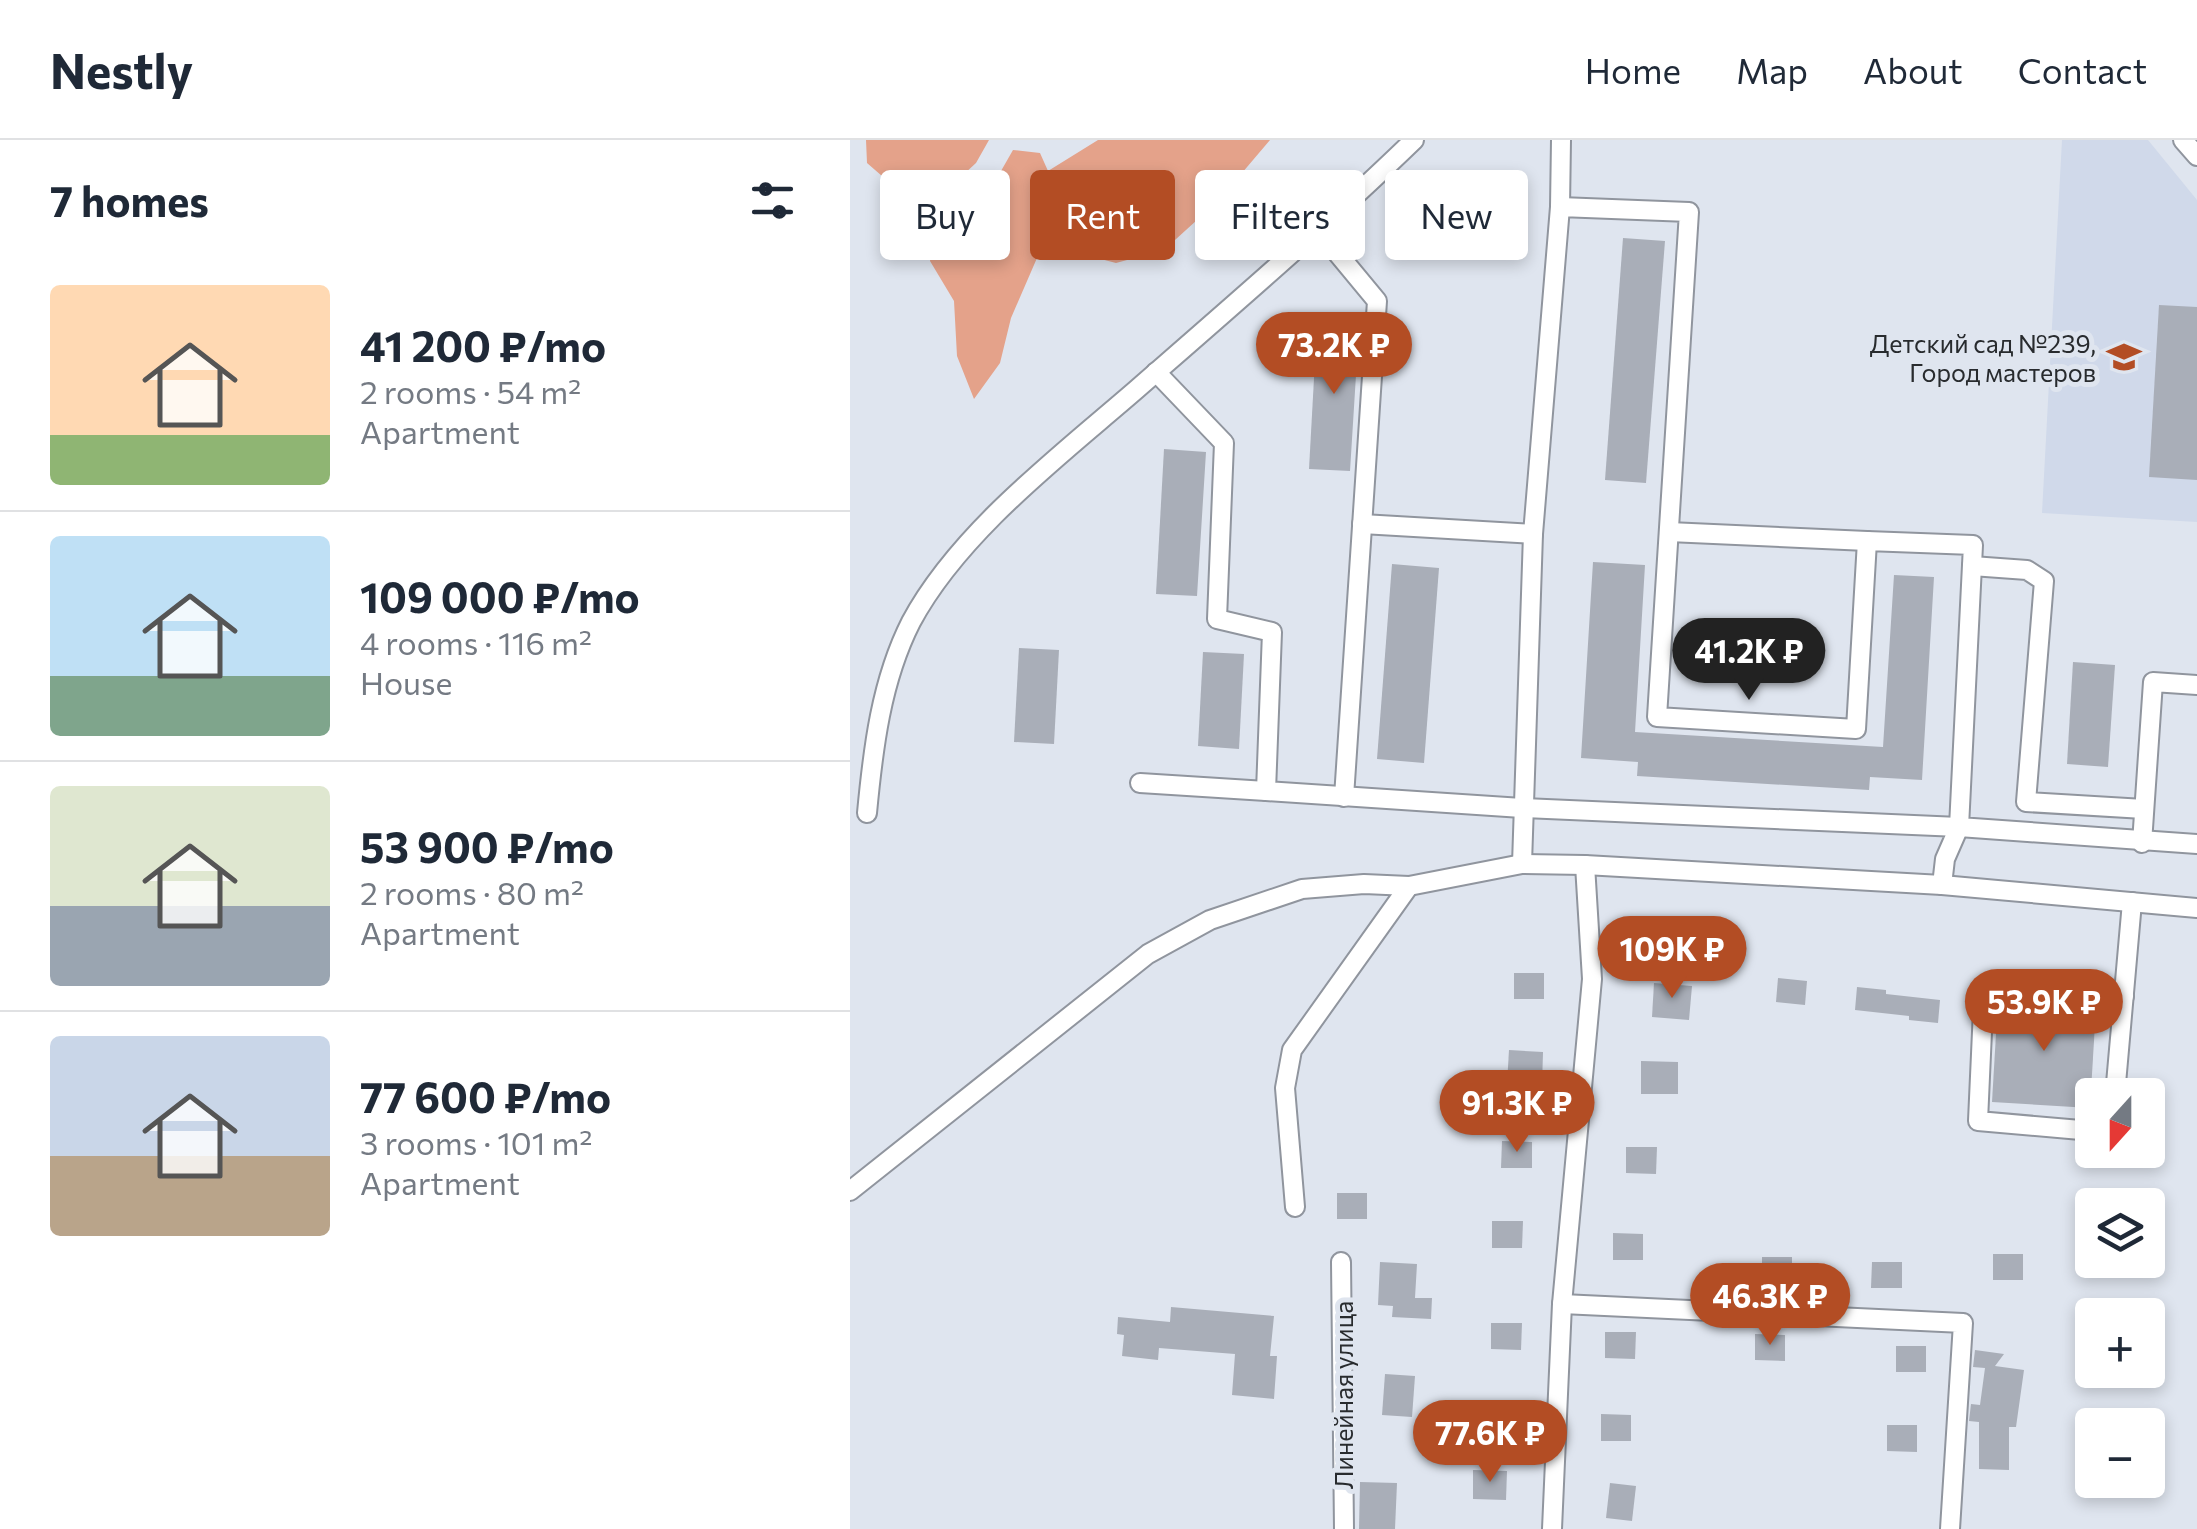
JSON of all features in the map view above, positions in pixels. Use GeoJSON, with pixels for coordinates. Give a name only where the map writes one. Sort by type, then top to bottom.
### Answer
{"type":"FeatureCollection","features":[{"type":"Feature","properties":{"kind":"street"},"geometry":{"type":"LineString","coordinates":[[1365,187],[1414,140]]}},
{"type":"Feature","properties":{"kind":"street"},"geometry":{"type":"LineString","coordinates":[[1522,864],[1533,534],[1560,207],[1561,140]]}},
{"type":"Feature","properties":{"kind":"street"},"geometry":{"type":"LineString","coordinates":[[2184,140],[2197,156]]}},
{"type":"Feature","properties":{"kind":"street"},"geometry":{"type":"LineString","coordinates":[[1560,207],[1689,212],[1657,717],[1856,729],[1867,541]]}},
{"type":"Feature","properties":{"kind":"street"},"geometry":{"type":"LineString","coordinates":[[867,814],[873,749],[887,684],[912,622],[950,567],[1005,503],[1285,260]]}},
{"type":"Feature","properties":{"kind":"street"},"geometry":{"type":"LineString","coordinates":[[1343,260],[1377,300],[1344,796]]}},
{"type":"Feature","properties":{"kind":"street"},"geometry":{"type":"LineString","coordinates":[[1156,372],[1224,443],[1217,619],[1272,632],[1266,792]]}},
{"type":"Feature","properties":{"kind":"street"},"geometry":{"type":"LineString","coordinates":[[1362,524],[1533,534]]}},
{"type":"Feature","properties":{"kind":"street"},"geometry":{"type":"LineString","coordinates":[[1668,532],[1973,545],[1959,826],[1945,859],[1942,885]]}},
{"type":"Feature","properties":{"kind":"street"},"geometry":{"type":"LineString","coordinates":[[1972,566],[2028,570],[2044,581],[2026,802],[2144,809]]}},
{"type":"Feature","properties":{"kind":"street"},"geometry":{"type":"LineString","coordinates":[[2142,842],[2152,682],[2197,685]]}},
{"type":"Feature","properties":{"kind":"street"},"geometry":{"type":"LineString","coordinates":[[1140,783],[1522,808],[1959,826],[2197,844]]}},
{"type":"Feature","properties":{"kind":"street"},"geometry":{"type":"LineString","coordinates":[[850,1191],[1148,954],[1210,920],[1302,890],[1364,884],[1410,886],[1522,864],[1585,865],[1942,885],[2197,908]]}},
{"type":"Feature","properties":{"kind":"street"},"geometry":{"type":"LineString","coordinates":[[1552,1529],[1562,1304],[1592,980],[1585,865]]}},
{"type":"Feature","properties":{"kind":"street"},"geometry":{"type":"LineString","coordinates":[[1296,1207],[1285,1088],[1292,1050],[1410,886]]}},
{"type":"Feature","properties":{"kind":"street"},"geometry":{"type":"LineString","coordinates":[[2117,1078],[2132,902]]}},
{"type":"Feature","properties":{"kind":"street"},"geometry":{"type":"LineString","coordinates":[[2075,1130],[1978,1121],[1984,988],[2124,996]]}},
{"type":"Feature","properties":{"kind":"street","name":"Линейная улица"},"geometry":{"type":"LineString","coordinates":[[1342,1262],[1344,1529]]}},
{"type":"Feature","properties":{"kind":"street"},"geometry":{"type":"LineString","coordinates":[[1562,1304],[1962,1323],[1950,1529]]}},
{"type":"Feature","properties":{"kind":"shaded area"},"geometry":{"type":"Polygon","coordinates":[[[866,140],[989,140],[968,170],[880,170],[880,174],[867,163],[866,140]]]}},
{"type":"Feature","properties":{"kind":"shaded area"},"geometry":{"type":"Polygon","coordinates":[[[1098,140],[1270,140],[1244,170],[1195,170],[1195,222],[1175,240],[1175,170],[1050,170],[1098,140]]]}},
{"type":"Feature","properties":{"kind":"shaded area","name":"Детский сад №239, Город мастеров"},"geometry":{"type":"Polygon","coordinates":[[[2062,140],[2148,140],[2197,200],[2197,522],[2042,513],[2062,140]]]}},
{"type":"Feature","properties":{"kind":"shaded area"},"geometry":{"type":"Polygon","coordinates":[[[1013,150],[1040,153],[1048,170],[1030,170],[1030,260],[1036,260],[1011,318],[1000,363],[974,399],[957,356],[954,301],[930,261],[1010,260],[1010,170],[1002,170],[1013,150]]]}},
{"type":"Feature","properties":{"kind":"building"},"geometry":{"type":"Polygon","coordinates":[[[1623,238],[1665,241],[1646,483],[1605,480],[1623,238]]]}},
{"type":"Feature","properties":{"kind":"building"},"geometry":{"type":"Polygon","coordinates":[[[2159,305],[2197,307],[2197,480],[2149,477],[2159,305]]]}},
{"type":"Feature","properties":{"kind":"building"},"geometry":{"type":"Polygon","coordinates":[[[1317,324],[1359,327],[1350,471],[1309,469],[1317,324]]]}},
{"type":"Feature","properties":{"kind":"building"},"geometry":{"type":"Polygon","coordinates":[[[1164,449],[1206,452],[1197,596],[1156,594],[1164,449]]]}},
{"type":"Feature","properties":{"kind":"building"},"geometry":{"type":"Polygon","coordinates":[[[1593,562],[1645,565],[1635,732],[1883,747],[1894,575],[1934,577],[1922,780],[1870,777],[1869,790],[1637,776],[1638,762],[1581,758],[1593,562]]]}},
{"type":"Feature","properties":{"kind":"building"},"geometry":{"type":"Polygon","coordinates":[[[1392,564],[1439,568],[1424,763],[1377,759],[1392,564]]]}},
{"type":"Feature","properties":{"kind":"building"},"geometry":{"type":"Polygon","coordinates":[[[1019,648],[1059,650],[1054,744],[1014,742],[1019,648]]]}},
{"type":"Feature","properties":{"kind":"building"},"geometry":{"type":"Polygon","coordinates":[[[1203,652],[1244,654],[1239,749],[1198,746],[1203,652]]]}},
{"type":"Feature","properties":{"kind":"building"},"geometry":{"type":"Polygon","coordinates":[[[2073,662],[2115,665],[2108,767],[2067,764],[2073,662]]]}},
{"type":"Feature","properties":{"kind":"building"},"geometry":{"type":"Polygon","coordinates":[[[1514,973],[1544,973],[1544,999],[1514,999],[1514,973]]]}},
{"type":"Feature","properties":{"kind":"building"},"geometry":{"type":"Polygon","coordinates":[[[1778,978],[1807,981],[1805,1005],[1776,1002],[1778,978]]]}},
{"type":"Feature","properties":{"kind":"building"},"geometry":{"type":"Polygon","coordinates":[[[1654,983],[1692,986],[1689,1020],[1652,1017],[1654,983]]]}},
{"type":"Feature","properties":{"kind":"building"},"geometry":{"type":"Polygon","coordinates":[[[1857,987],[1940,1000],[1938,1023],[1855,1010],[1857,987]]]}},
{"type":"Feature","properties":{"kind":"building"},"geometry":{"type":"Polygon","coordinates":[[[1998,1000],[2096,1007],[2092,1078],[2075,1078],[2075,1107],[1992,1102],[1998,1000]]]}},
{"type":"Feature","properties":{"kind":"building"},"geometry":{"type":"Polygon","coordinates":[[[1509,1050],[1543,1052],[1542,1086],[1507,1084],[1509,1050]]]}},
{"type":"Feature","properties":{"kind":"building"},"geometry":{"type":"Polygon","coordinates":[[[1641,1061],[1678,1062],[1678,1094],[1641,1094],[1641,1061]]]}},
{"type":"Feature","properties":{"kind":"building"},"geometry":{"type":"Polygon","coordinates":[[[1502,1141],[1532,1142],[1532,1168],[1501,1168],[1502,1141]]]}},
{"type":"Feature","properties":{"kind":"building"},"geometry":{"type":"Polygon","coordinates":[[[1626,1147],[1657,1147],[1656,1174],[1626,1173],[1626,1147]]]}},
{"type":"Feature","properties":{"kind":"building"},"geometry":{"type":"Polygon","coordinates":[[[1337,1193],[1367,1193],[1367,1219],[1337,1219],[1337,1193]]]}},
{"type":"Feature","properties":{"kind":"building"},"geometry":{"type":"Polygon","coordinates":[[[1492,1221],[1523,1221],[1522,1248],[1492,1248],[1492,1221]]]}},
{"type":"Feature","properties":{"kind":"building"},"geometry":{"type":"Polygon","coordinates":[[[1613,1233],[1643,1234],[1643,1260],[1613,1260],[1613,1233]]]}},
{"type":"Feature","properties":{"kind":"building"},"geometry":{"type":"Polygon","coordinates":[[[1993,1254],[2023,1254],[2023,1280],[1993,1280],[1993,1254]]]}},
{"type":"Feature","properties":{"kind":"building"},"geometry":{"type":"Polygon","coordinates":[[[1762,1257],[1792,1257],[1792,1283],[1762,1283],[1762,1257]]]}},
{"type":"Feature","properties":{"kind":"building"},"geometry":{"type":"Polygon","coordinates":[[[1380,1262],[1417,1264],[1415,1298],[1432,1298],[1431,1319],[1392,1317],[1393,1306],[1378,1305],[1380,1262]]]}},
{"type":"Feature","properties":{"kind":"building"},"geometry":{"type":"Polygon","coordinates":[[[1872,1262],[1902,1262],[1902,1288],[1871,1288],[1872,1262]]]}},
{"type":"Feature","properties":{"kind":"building"},"geometry":{"type":"Polygon","coordinates":[[[1171,1307],[1274,1316],[1270,1356],[1277,1356],[1274,1399],[1232,1395],[1235,1354],[1159,1348],[1158,1360],[1122,1356],[1124,1335],[1117,1334],[1118,1317],[1170,1322],[1171,1307]]]}},
{"type":"Feature","properties":{"kind":"building"},"geometry":{"type":"Polygon","coordinates":[[[1491,1323],[1522,1323],[1521,1350],[1491,1349],[1491,1323]]]}},
{"type":"Feature","properties":{"kind":"building"},"geometry":{"type":"Polygon","coordinates":[[[1605,1332],[1636,1332],[1635,1359],[1605,1358],[1605,1332]]]}},
{"type":"Feature","properties":{"kind":"building"},"geometry":{"type":"Polygon","coordinates":[[[1755,1334],[1785,1335],[1785,1361],[1755,1360],[1755,1334]]]}},
{"type":"Feature","properties":{"kind":"building"},"geometry":{"type":"Polygon","coordinates":[[[1896,1346],[1926,1346],[1926,1372],[1896,1372],[1896,1346]]]}},
{"type":"Feature","properties":{"kind":"building"},"geometry":{"type":"Polygon","coordinates":[[[1975,1350],[2004,1354],[1995,1366],[2024,1370],[2016,1427],[2009,1427],[2009,1470],[1979,1469],[1979,1422],[1969,1421],[1971,1404],[1980,1405],[1985,1368],[1973,1367],[1975,1350]]]}},
{"type":"Feature","properties":{"kind":"building"},"geometry":{"type":"Polygon","coordinates":[[[1385,1374],[1415,1376],[1412,1417],[1382,1415],[1385,1374]]]}},
{"type":"Feature","properties":{"kind":"building"},"geometry":{"type":"Polygon","coordinates":[[[1480,1402],[1509,1402],[1509,1429],[1480,1429],[1480,1402]]]}},
{"type":"Feature","properties":{"kind":"building"},"geometry":{"type":"Polygon","coordinates":[[[1601,1414],[1631,1415],[1631,1441],[1601,1441],[1601,1414]]]}},
{"type":"Feature","properties":{"kind":"building"},"geometry":{"type":"Polygon","coordinates":[[[1887,1425],[1917,1425],[1917,1452],[1887,1451],[1887,1425]]]}},
{"type":"Feature","properties":{"kind":"building"},"geometry":{"type":"Polygon","coordinates":[[[1473,1470],[1507,1471],[1506,1500],[1473,1499],[1473,1470]]]}},
{"type":"Feature","properties":{"kind":"building"},"geometry":{"type":"Polygon","coordinates":[[[1360,1482],[1397,1483],[1395,1529],[1359,1529],[1360,1482]]]}},
{"type":"Feature","properties":{"kind":"building"},"geometry":{"type":"Polygon","coordinates":[[[1610,1483],[1636,1486],[1632,1521],[1606,1518],[1610,1483]]]}},
{"type":"Feature","properties":{"kind":"place","name":"Детский сад №239, Город мастеров"},"geometry":{"type":"Point","coordinates":[2124,357]}}]}
